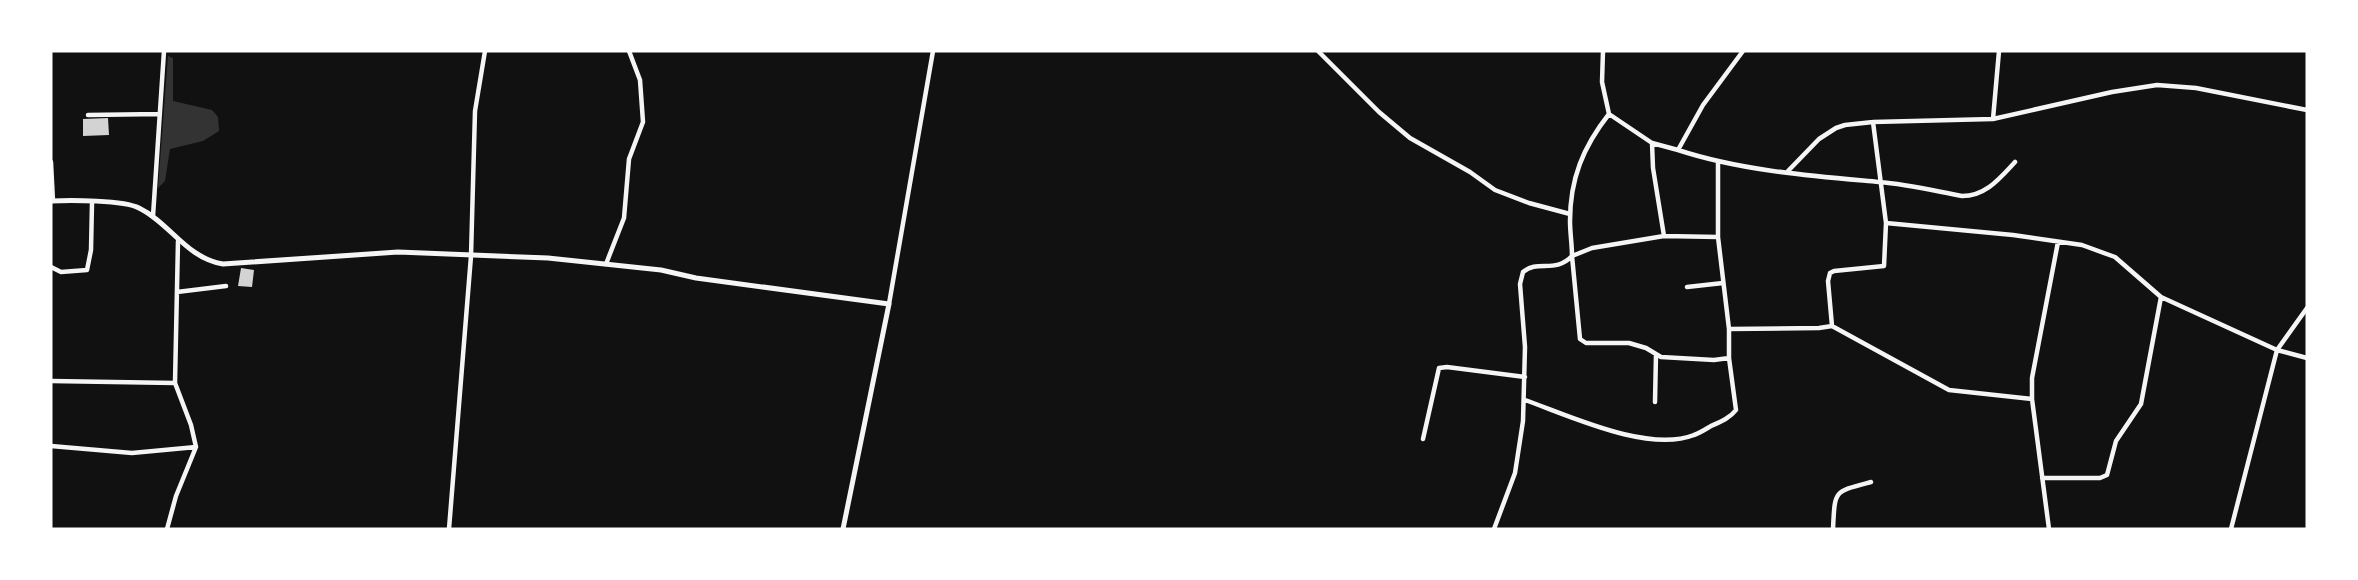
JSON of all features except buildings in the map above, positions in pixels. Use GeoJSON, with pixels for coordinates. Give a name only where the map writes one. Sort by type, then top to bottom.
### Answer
{"type":"FeatureCollection","features":[{"type":"Feature","properties":{"kind":"street"},"geometry":{"type":"LineString","coordinates":[[153,216],[164,51]]}},
{"type":"Feature","properties":{"kind":"street"},"geometry":{"type":"LineString","coordinates":[[450,529],[471,256],[475,111],[485,51]]}},
{"type":"Feature","properties":{"kind":"street"},"geometry":{"type":"LineString","coordinates":[[606,264],[624,218],[629,158],[643,122],[640,80],[629,51]]}},
{"type":"Feature","properties":{"kind":"street"},"geometry":{"type":"LineString","coordinates":[[843,529],[868,416],[933,51]]}},
{"type":"Feature","properties":{"kind":"street"},"geometry":{"type":"LineString","coordinates":[[1318,51],[1379,112],[1410,138],[1470,172],[1495,190],[1529,203],[1570,214]]}},
{"type":"Feature","properties":{"kind":"street"},"geometry":{"type":"LineString","coordinates":[[1603,51],[1602,82],[1609,114],[1652,143],[1718,161],[1970,196],[1992,186],[2015,162]]}},
{"type":"Feature","properties":{"kind":"street"},"geometry":{"type":"LineString","coordinates":[[1678,150],[1703,105],[1743,51]]}},
{"type":"Feature","properties":{"kind":"street"},"geometry":{"type":"LineString","coordinates":[[1993,119],[1999,51]]}},
{"type":"Feature","properties":{"kind":"street"},"geometry":{"type":"LineString","coordinates":[[1788,171],[1819,139],[1836,128],[1873,122],[1993,119],[2112,92],[2157,85],[2196,88],[2307,110]]}},
{"type":"Feature","properties":{"kind":"street"},"geometry":{"type":"LineString","coordinates":[[88,115],[160,114]]}},
{"type":"Feature","properties":{"kind":"street"},"geometry":{"type":"LineString","coordinates":[[1609,114],[1591,138],[1576,174],[1570,214],[1572,256],[1582,341],[1629,343],[1646,348],[1662,357],[1728,358]]}},
{"type":"Feature","properties":{"kind":"street"},"geometry":{"type":"LineString","coordinates":[[1832,326],[1828,281],[1830,273],[1838,270],[1884,266],[1886,223],[1873,122]]}},
{"type":"Feature","properties":{"kind":"street"},"geometry":{"type":"LineString","coordinates":[[1652,143],[1653,168],[1664,236]]}},
{"type":"Feature","properties":{"kind":"street"},"geometry":{"type":"LineString","coordinates":[[1525,400],[1597,426],[1652,440],[1673,440],[1694,436],[1731,416],[1736,410],[1728,358],[1729,329],[1718,237],[1718,161]]}},
{"type":"Feature","properties":{"kind":"street"},"geometry":{"type":"LineString","coordinates":[[51,162],[52,201],[131,204],[153,216],[178,241],[207,260],[223,264],[398,252],[548,258],[606,264],[889,304]]}},
{"type":"Feature","properties":{"kind":"street"},"geometry":{"type":"LineString","coordinates":[[51,267],[61,272],[87,270],[91,250],[92,203]]}},
{"type":"Feature","properties":{"kind":"street"},"geometry":{"type":"LineString","coordinates":[[1886,223],[2082,245],[2115,257],[2161,297],[2277,350],[2307,358]]}},
{"type":"Feature","properties":{"kind":"street"},"geometry":{"type":"LineString","coordinates":[[1494,529],[1515,473],[1525,400],[1520,277],[1526,269],[1565,264],[1572,256],[1592,248],[1664,236],[1718,237]]}},
{"type":"Feature","properties":{"kind":"street"},"geometry":{"type":"LineString","coordinates":[[167,529],[176,496],[196,447],[191,425],[175,382],[178,241]]}},
{"type":"Feature","properties":{"kind":"street"},"geometry":{"type":"LineString","coordinates":[[2049,529],[2032,399],[2032,378],[2058,242]]}},
{"type":"Feature","properties":{"kind":"street"},"geometry":{"type":"LineString","coordinates":[[1688,287],[1723,283]]}},
{"type":"Feature","properties":{"kind":"street"},"geometry":{"type":"LineString","coordinates":[[177,292],[226,286]]}},
{"type":"Feature","properties":{"kind":"street"},"geometry":{"type":"LineString","coordinates":[[2042,478],[2100,478],[2107,475],[2116,441],[2141,404],[2161,297]]}},
{"type":"Feature","properties":{"kind":"street"},"geometry":{"type":"LineString","coordinates":[[2231,529],[2277,350],[2307,308]]}},
{"type":"Feature","properties":{"kind":"street"},"geometry":{"type":"LineString","coordinates":[[1729,329],[1819,328],[1832,326],[1949,390],[2032,399]]}},
{"type":"Feature","properties":{"kind":"street"},"geometry":{"type":"LineString","coordinates":[[1655,402],[1656,354]]}},
{"type":"Feature","properties":{"kind":"street"},"geometry":{"type":"LineString","coordinates":[[1423,439],[1439,368],[1448,367],[1525,378]]}},
{"type":"Feature","properties":{"kind":"street"},"geometry":{"type":"LineString","coordinates":[[51,381],[175,382]]}},
{"type":"Feature","properties":{"kind":"street"},"geometry":{"type":"LineString","coordinates":[[51,446],[132,453],[196,447]]}},
{"type":"Feature","properties":{"kind":"street"},"geometry":{"type":"LineString","coordinates":[[1833,529],[1835,498],[1838,493],[1846,488],[1871,482]]}},
{"type":"Feature","properties":{"kind":"shaded area"},"geometry":{"type":"Polygon","coordinates":[[[168,56],[173,58],[173,101],[212,110],[218,117],[219,131],[203,141],[170,149],[165,181],[158,188],[168,56]]]}}]}
